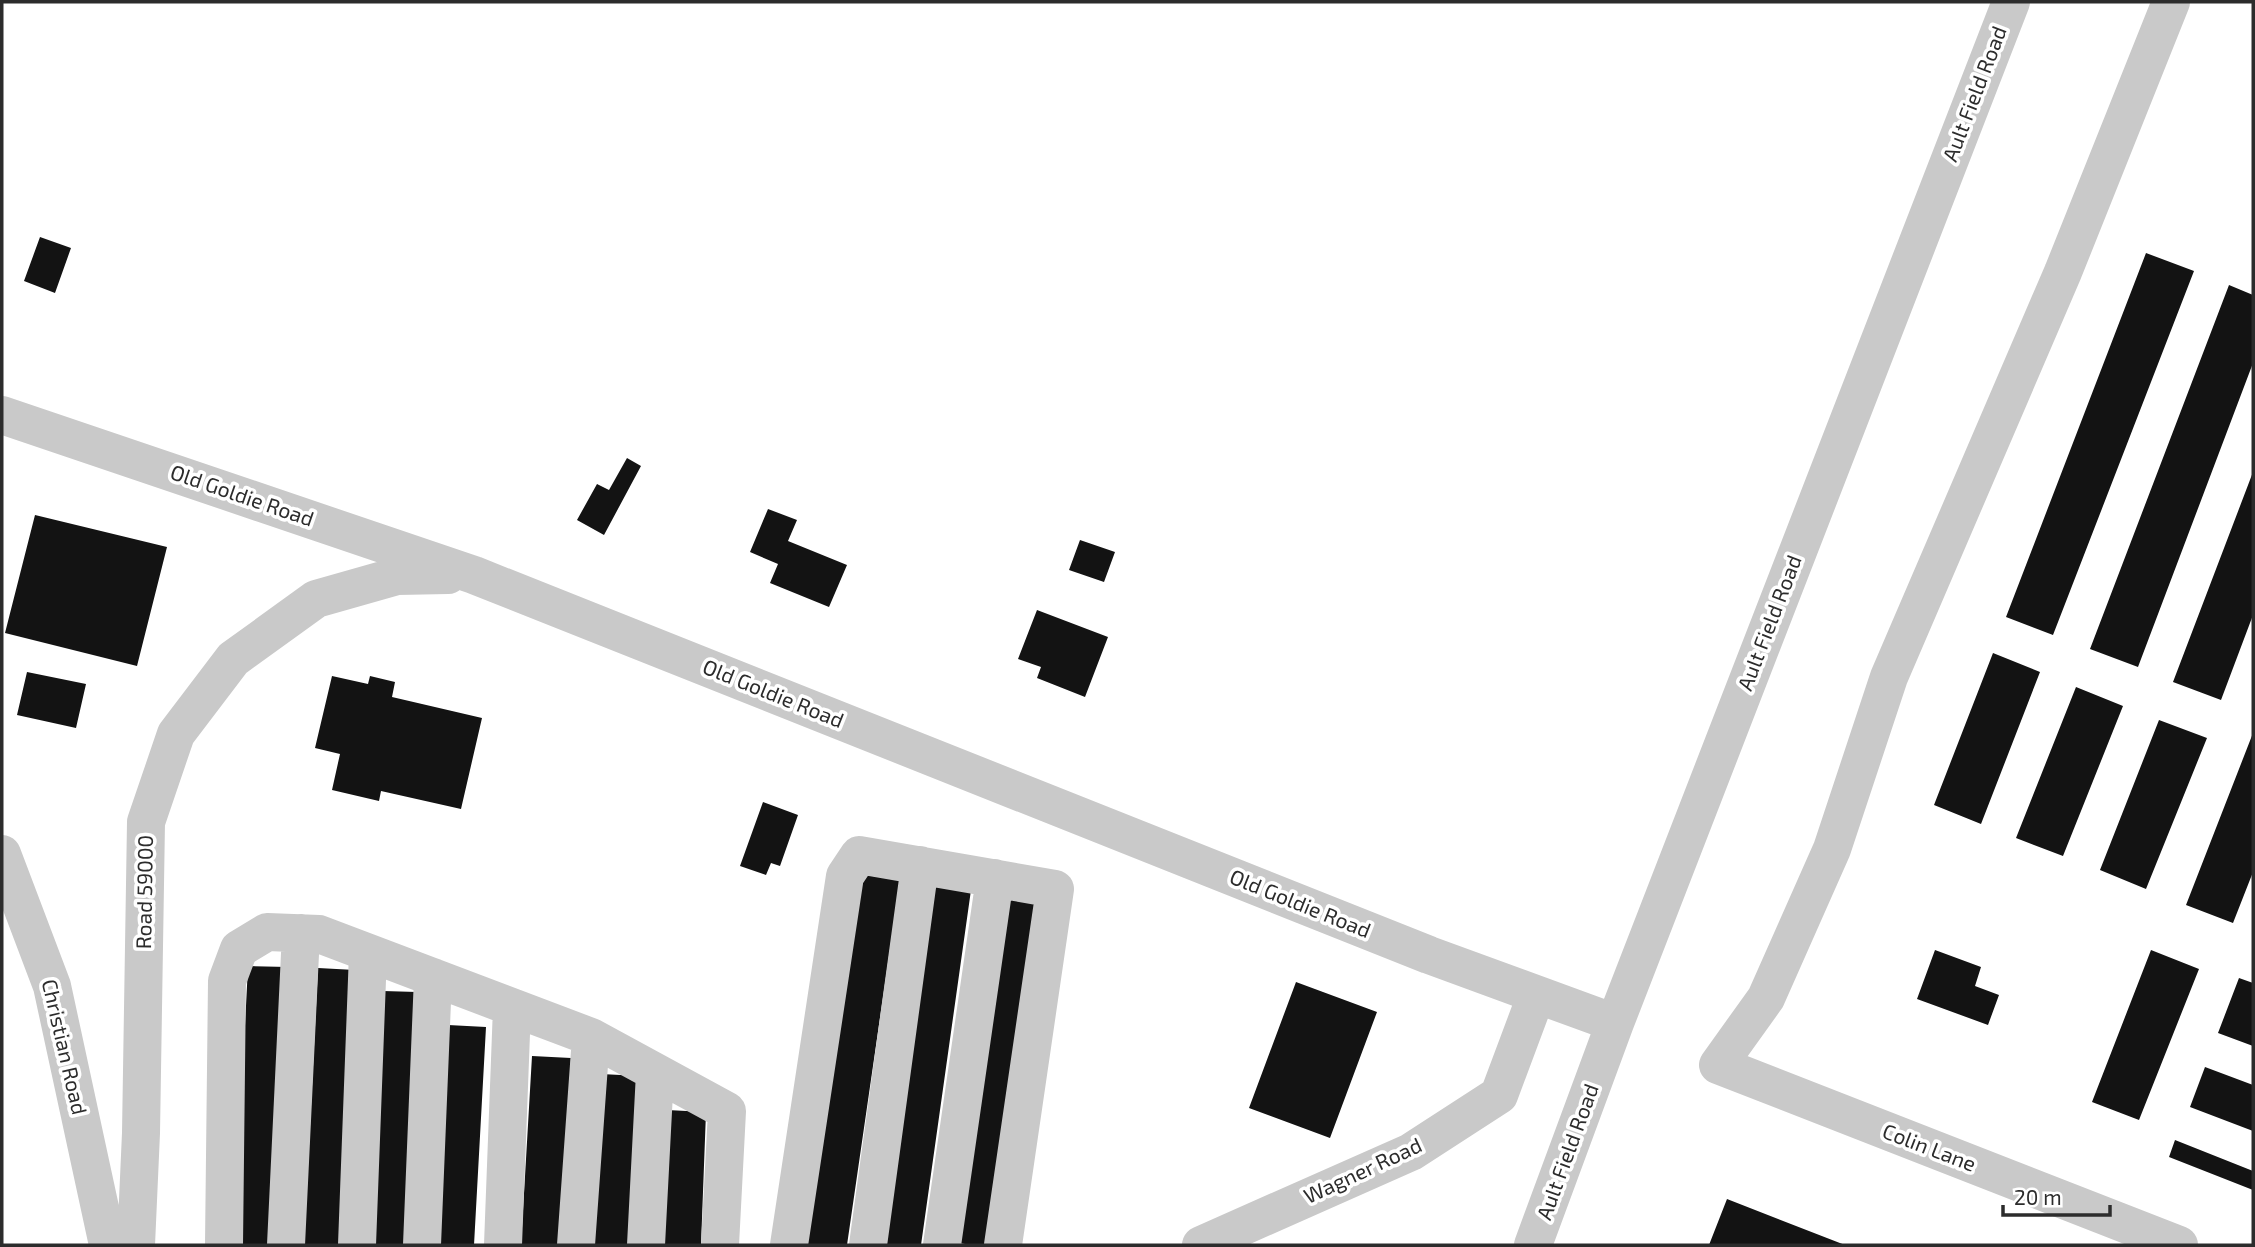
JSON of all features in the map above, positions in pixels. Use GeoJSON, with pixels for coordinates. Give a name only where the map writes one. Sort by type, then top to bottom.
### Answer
{"type":"FeatureCollection","features":[{"type":"Feature","properties":{"kind":"street","name":"Ault Field Road"},"geometry":{"type":"LineString","coordinates":[[1534,1245],[1615,1023],[2011,2]]}},
{"type":"Feature","properties":{"kind":"street","name":"Colin Lane"},"geometry":{"type":"LineString","coordinates":[[2171,2],[2063,272],[1889,677],[1832,849],[1766,998],[1718,1065],[2179,1245]]}},
{"type":"Feature","properties":{"kind":"street","name":"Old Goldie Road"},"geometry":{"type":"LineString","coordinates":[[2,415],[474,575],[1429,956],[1615,1023]]}},
{"type":"Feature","properties":{"kind":"street","name":"Road 59000"},"geometry":{"type":"LineString","coordinates":[[136,1245],[141,1133],[146,822],[176,734],[233,659],[316,599],[397,576],[474,575]]}},
{"type":"Feature","properties":{"kind":"street","name":"Christian Road"},"geometry":{"type":"LineString","coordinates":[[2,854],[52,986],[108,1245]]}},
{"type":"Feature","properties":{"kind":"street"},"geometry":{"type":"LineString","coordinates":[[789,1245],[845,876],[859,855],[1055,888],[1003,1245]]}},
{"type":"Feature","properties":{"kind":"street"},"geometry":{"type":"LineString","coordinates":[[868,1245],[920,865]]}},
{"type":"Feature","properties":{"kind":"street"},"geometry":{"type":"LineString","coordinates":[[942,1245],[995,878]]}},
{"type":"Feature","properties":{"kind":"street"},"geometry":{"type":"LineString","coordinates":[[224,1245],[227,981],[239,949],[267,932],[319,934],[512,1007],[591,1038],[727,1111],[720,1245]]}},
{"type":"Feature","properties":{"kind":"street"},"geometry":{"type":"LineString","coordinates":[[286,1245],[300,933]]}},
{"type":"Feature","properties":{"kind":"street"},"geometry":{"type":"LineString","coordinates":[[357,1245],[368,953]]}},
{"type":"Feature","properties":{"kind":"street"},"geometry":{"type":"LineString","coordinates":[[422,1245],[433,977]]}},
{"type":"Feature","properties":{"kind":"street","name":"Wagner Road"},"geometry":{"type":"LineString","coordinates":[[1201,1245],[1410,1152],[1499,1095],[1536,996]]}},
{"type":"Feature","properties":{"kind":"street"},"geometry":{"type":"LineString","coordinates":[[503,1245],[512,1007]]}},
{"type":"Feature","properties":{"kind":"street"},"geometry":{"type":"LineString","coordinates":[[576,1245],[591,1038]]}},
{"type":"Feature","properties":{"kind":"street"},"geometry":{"type":"LineString","coordinates":[[646,1245],[655,1073]]}},
{"type":"Feature","properties":{"kind":"building"},"geometry":{"type":"Polygon","coordinates":[[[40,237],[71,248],[55,293],[24,281],[40,237]]]}},
{"type":"Feature","properties":{"kind":"building"},"geometry":{"type":"Polygon","coordinates":[[[2146,253],[2194,271],[2053,635],[2006,617],[2146,253]]]}},
{"type":"Feature","properties":{"kind":"building"},"geometry":{"type":"Polygon","coordinates":[[[2229,285],[2253,295],[2253,363],[2138,667],[2090,649],[2229,285]]]}},
{"type":"Feature","properties":{"kind":"building"},"geometry":{"type":"Polygon","coordinates":[[[627,458],[641,466],[604,535],[577,520],[597,484],[609,490],[627,458]]]}},
{"type":"Feature","properties":{"kind":"building"},"geometry":{"type":"Polygon","coordinates":[[[2253,472],[2253,615],[2221,700],[2173,682],[2253,472]]]}},
{"type":"Feature","properties":{"kind":"building"},"geometry":{"type":"Polygon","coordinates":[[[768,509],[797,520],[788,541],[847,565],[829,607],[770,583],[778,564],[750,552],[768,509]]]}},
{"type":"Feature","properties":{"kind":"building"},"geometry":{"type":"Polygon","coordinates":[[[35,515],[167,547],[137,666],[5,633],[35,515]]]}},
{"type":"Feature","properties":{"kind":"building"},"geometry":{"type":"Polygon","coordinates":[[[1080,540],[1115,552],[1104,582],[1069,570],[1080,540]]]}},
{"type":"Feature","properties":{"kind":"building"},"geometry":{"type":"Polygon","coordinates":[[[1037,610],[1108,637],[1085,697],[1037,678],[1041,667],[1018,659],[1037,610]]]}},
{"type":"Feature","properties":{"kind":"building"},"geometry":{"type":"Polygon","coordinates":[[[1993,653],[2040,672],[1981,824],[1934,805],[1993,653]]]}},
{"type":"Feature","properties":{"kind":"building"},"geometry":{"type":"Polygon","coordinates":[[[27,672],[86,684],[76,728],[17,715],[27,672]]]}},
{"type":"Feature","properties":{"kind":"building"},"geometry":{"type":"Polygon","coordinates":[[[332,676],[368,684],[370,676],[395,682],[392,697],[482,718],[461,809],[381,791],[379,801],[332,790],[340,754],[315,748],[332,676]]]}},
{"type":"Feature","properties":{"kind":"building"},"geometry":{"type":"Polygon","coordinates":[[[2076,687],[2123,706],[2063,856],[2016,838],[2076,687]]]}},
{"type":"Feature","properties":{"kind":"building"},"geometry":{"type":"Polygon","coordinates":[[[2159,720],[2207,738],[2146,889],[2100,870],[2159,720]]]}},
{"type":"Feature","properties":{"kind":"building"},"geometry":{"type":"Polygon","coordinates":[[[2253,733],[2253,872],[2233,923],[2186,905],[2253,733]]]}},
{"type":"Feature","properties":{"kind":"building"},"geometry":{"type":"Polygon","coordinates":[[[763,802],[798,815],[780,866],[771,863],[766,875],[740,866],[763,802]]]}},
{"type":"Feature","properties":{"kind":"building"},"geometry":{"type":"Polygon","coordinates":[[[859,874],[900,880],[847,1245],[806,1245],[859,874]]]}},
{"type":"Feature","properties":{"kind":"building"},"geometry":{"type":"Polygon","coordinates":[[[929,884],[971,890],[921,1245],[878,1245],[929,884]]]}},
{"type":"Feature","properties":{"kind":"building"},"geometry":{"type":"Polygon","coordinates":[[[1002,895],[1045,902],[991,1245],[973,1245],[949,1242],[1002,895]]]}},
{"type":"Feature","properties":{"kind":"building"},"geometry":{"type":"Polygon","coordinates":[[[1935,950],[1981,967],[1975,986],[1999,995],[1988,1025],[1917,999],[1935,950]]]}},
{"type":"Feature","properties":{"kind":"building"},"geometry":{"type":"Polygon","coordinates":[[[2151,950],[2199,969],[2139,1120],[2092,1102],[2151,950]]]}},
{"type":"Feature","properties":{"kind":"building"},"geometry":{"type":"Polygon","coordinates":[[[248,966],[288,967],[274,1245],[234,1245],[248,966]]]}},
{"type":"Feature","properties":{"kind":"building"},"geometry":{"type":"Polygon","coordinates":[[[318,968],[355,970],[342,1245],[304,1245],[318,968]]]}},
{"type":"Feature","properties":{"kind":"building"},"geometry":{"type":"Polygon","coordinates":[[[2239,978],[2253,983],[2253,1046],[2218,1033],[2239,978]]]}},
{"type":"Feature","properties":{"kind":"building"},"geometry":{"type":"Polygon","coordinates":[[[1296,982],[1377,1012],[1330,1138],[1249,1108],[1296,982]]]}},
{"type":"Feature","properties":{"kind":"building"},"geometry":{"type":"Polygon","coordinates":[[[383,991],[417,992],[406,1245],[372,1245],[383,991]]]}},
{"type":"Feature","properties":{"kind":"building"},"geometry":{"type":"Polygon","coordinates":[[[448,1025],[486,1027],[474,1245],[436,1245],[448,1025]]]}},
{"type":"Feature","properties":{"kind":"building"},"geometry":{"type":"Polygon","coordinates":[[[532,1056],[571,1058],[561,1245],[521,1245],[532,1056]]]}},
{"type":"Feature","properties":{"kind":"building"},"geometry":{"type":"Polygon","coordinates":[[[2205,1067],[2253,1085],[2253,1131],[2190,1107],[2205,1067]]]}},
{"type":"Feature","properties":{"kind":"building"},"geometry":{"type":"Polygon","coordinates":[[[601,1074],[640,1076],[630,1245],[590,1245],[601,1074]]]}},
{"type":"Feature","properties":{"kind":"building"},"geometry":{"type":"Polygon","coordinates":[[[667,1110],[706,1112],[701,1245],[661,1245],[667,1110]]]}},
{"type":"Feature","properties":{"kind":"building"},"geometry":{"type":"Polygon","coordinates":[[[2175,1140],[2253,1171],[2253,1190],[2169,1157],[2175,1140]]]}},
{"type":"Feature","properties":{"kind":"building"},"geometry":{"type":"Polygon","coordinates":[[[1727,1199],[1845,1245],[1709,1245],[1727,1199]]]}}]}
